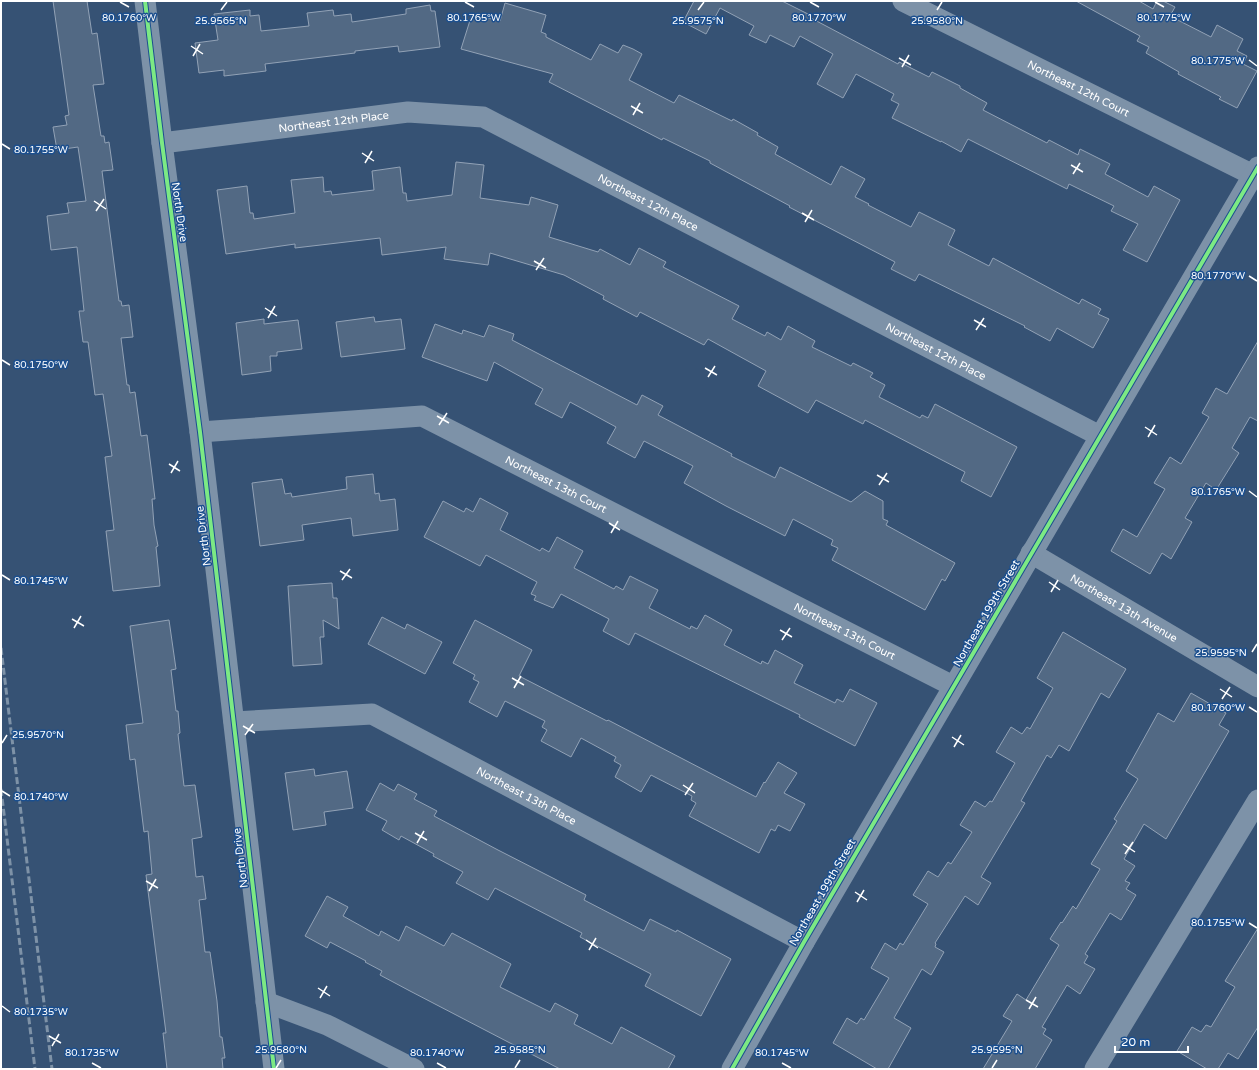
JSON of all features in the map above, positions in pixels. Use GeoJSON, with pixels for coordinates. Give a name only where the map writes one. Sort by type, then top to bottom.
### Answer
{"type":"FeatureCollection","features":[{"type":"Feature","properties":{"kind":"street","name":"North Drive"},"geometry":{"type":"LineString","coordinates":[[145,1],[200,432],[274,1069]]}},
{"type":"Feature","properties":{"kind":"street","name":"Northeast 12th Court"},"geometry":{"type":"LineString","coordinates":[[903,1],[1255,171]]}},
{"type":"Feature","properties":{"kind":"street","name":"Northeast 12th Place"},"geometry":{"type":"LineString","coordinates":[[162,143],[408,112],[483,117],[1100,436]]}},
{"type":"Feature","properties":{"kind":"street","name":"Northeast 199th Street"},"geometry":{"type":"LineString","coordinates":[[732,1069],[953,686],[1255,171]]}},
{"type":"Feature","properties":{"kind":"street","name":"Northeast 13th Court"},"geometry":{"type":"LineString","coordinates":[[200,432],[422,416],[953,686]]}},
{"type":"Feature","properties":{"kind":"street","name":"Northeast 13th Avenue"},"geometry":{"type":"LineString","coordinates":[[1032,552],[1258,687]]}},
{"type":"Feature","properties":{"kind":"street","name":"Northeast 13th Place"},"geometry":{"type":"LineString","coordinates":[[234,722],[372,714],[804,942]]}},
{"type":"Feature","properties":{"kind":"street"},"geometry":{"type":"LineString","coordinates":[[1095,1069],[1258,800]]}},
{"type":"Feature","properties":{"kind":"street"},"geometry":{"type":"LineString","coordinates":[[266,1002],[327,1025],[414,1069]]}},
{"type":"Feature","properties":{"kind":"building"},"geometry":{"type":"Polygon","coordinates":[[[53,1],[87,1],[92,34],[97,33],[104,84],[93,85],[101,136],[104,136],[105,143],[109,142],[113,170],[102,171],[119,301],[121,301],[122,306],[129,305],[133,337],[121,338],[127,385],[129,385],[130,393],[135,392],[141,436],[147,435],[155,499],[152,499],[154,525],[158,546],[156,547],[160,586],[113,591],[106,531],[114,530],[105,457],[112,456],[103,394],[95,395],[88,342],[83,342],[79,311],[84,311],[77,247],[51,250],[47,216],[69,213],[67,203],[86,201],[78,147],[57,150],[53,127],[67,125],[65,116],[69,115],[53,1]]]}},
{"type":"Feature","properties":{"kind":"building"},"geometry":{"type":"Polygon","coordinates":[[[694,1],[782,1],[898,64],[899,62],[929,77],[932,72],[960,86],[960,88],[987,103],[983,110],[1047,143],[1049,140],[1078,155],[1080,149],[1110,164],[1105,174],[1148,197],[1154,186],[1180,200],[1147,262],[1123,250],[1138,224],[1111,211],[1114,206],[1069,184],[1067,189],[968,139],[961,152],[892,118],[899,104],[891,100],[894,94],[856,74],[843,98],[817,84],[833,54],[800,36],[794,47],[770,35],[766,43],[749,35],[754,26],[720,8],[706,34],[683,22],[694,1]]]}},
{"type":"Feature","properties":{"kind":"building"},"geometry":{"type":"Polygon","coordinates":[[[1076,1],[1139,1],[1153,9],[1157,1],[1163,1],[1175,7],[1170,16],[1211,37],[1217,25],[1243,39],[1237,51],[1247,56],[1243,64],[1257,71],[1237,108],[1219,99],[1221,97],[1178,74],[1179,72],[1146,53],[1149,47],[1137,41],[1140,36],[1076,1]]]}},
{"type":"Feature","properties":{"kind":"building"},"geometry":{"type":"Polygon","coordinates":[[[505,3],[546,15],[541,32],[546,34],[546,37],[591,60],[600,44],[618,53],[623,45],[633,49],[642,54],[629,80],[674,103],[679,95],[732,121],[733,119],[758,133],[757,135],[778,147],[775,154],[831,185],[841,166],[865,179],[855,197],[869,204],[868,205],[911,227],[919,212],[955,230],[948,245],[989,266],[993,258],[1079,304],[1082,299],[1101,309],[1098,314],[1109,319],[1093,348],[1057,328],[1050,341],[1024,327],[1025,326],[919,274],[915,281],[891,269],[895,262],[789,207],[790,206],[710,163],[710,161],[663,138],[662,140],[549,82],[553,74],[461,49],[472,14],[500,21],[505,3]]]}},
{"type":"Feature","properties":{"kind":"building"},"geometry":{"type":"Polygon","coordinates":[[[430,5],[431,11],[435,11],[440,47],[399,52],[398,46],[355,51],[355,53],[265,64],[266,71],[224,76],[224,70],[199,73],[195,43],[218,40],[214,14],[250,10],[250,16],[259,15],[261,31],[309,26],[307,13],[333,10],[334,16],[351,14],[352,22],[406,14],[406,9],[430,5]]]}},
{"type":"Feature","properties":{"kind":"building"},"geometry":{"type":"Polygon","coordinates":[[[456,162],[484,165],[480,198],[529,205],[531,197],[558,205],[549,237],[598,252],[600,249],[630,265],[639,248],[666,262],[663,267],[739,306],[732,319],[765,336],[767,332],[781,340],[788,326],[815,341],[812,347],[851,366],[853,363],[873,373],[870,377],[885,385],[879,397],[920,418],[922,415],[928,418],[935,404],[1017,447],[991,497],[961,481],[965,472],[865,420],[863,424],[816,400],[808,413],[758,386],[766,371],[708,339],[704,345],[640,312],[637,317],[603,299],[604,296],[564,275],[490,253],[488,265],[444,259],[446,247],[382,255],[380,238],[295,248],[295,244],[226,254],[217,190],[247,186],[250,213],[253,213],[254,219],[295,213],[291,180],[323,177],[324,192],[331,191],[332,195],[374,190],[372,171],[400,167],[403,193],[406,193],[407,201],[452,195],[456,162]]]}},
{"type":"Feature","properties":{"kind":"building"},"geometry":{"type":"Polygon","coordinates":[[[374,317],[375,322],[401,319],[405,349],[341,357],[336,322],[374,317]]]}},
{"type":"Feature","properties":{"kind":"building"},"geometry":{"type":"Polygon","coordinates":[[[264,319],[264,324],[298,320],[302,349],[277,352],[277,356],[270,356],[271,371],[242,375],[236,323],[264,319]]]}},
{"type":"Feature","properties":{"kind":"building"},"geometry":{"type":"Polygon","coordinates":[[[435,324],[462,334],[463,330],[484,337],[489,325],[514,334],[512,340],[637,405],[642,395],[663,406],[658,415],[732,454],[731,456],[775,478],[780,467],[851,502],[865,491],[883,501],[883,519],[888,521],[886,525],[955,563],[945,581],[942,579],[925,610],[832,560],[838,548],[831,545],[833,540],[793,519],[785,536],[684,483],[693,466],[644,441],[635,458],[607,443],[616,427],[570,402],[562,418],[535,404],[543,389],[494,362],[487,381],[422,357],[435,324]]]}},
{"type":"Feature","properties":{"kind":"building"},"geometry":{"type":"Polygon","coordinates":[[[1258,341],[1258,421],[1250,417],[1232,448],[1239,453],[1216,490],[1206,483],[1185,518],[1192,522],[1171,559],[1162,553],[1150,574],[1111,551],[1123,529],[1137,537],[1165,489],[1154,483],[1170,457],[1181,464],[1209,417],[1202,413],[1216,388],[1227,394],[1258,341]]]}},
{"type":"Feature","properties":{"kind":"building"},"geometry":{"type":"Polygon","coordinates":[[[373,474],[375,494],[379,493],[380,501],[395,499],[398,530],[353,536],[351,518],[302,525],[304,540],[260,546],[252,483],[282,479],[285,494],[291,493],[292,497],[347,489],[346,477],[373,474]]]}},
{"type":"Feature","properties":{"kind":"building"},"geometry":{"type":"Polygon","coordinates":[[[480,498],[508,513],[500,530],[540,551],[542,548],[549,552],[557,537],[583,551],[574,568],[614,589],[616,586],[623,590],[630,576],[658,590],[649,608],[690,629],[691,626],[697,629],[705,615],[732,630],[724,645],[761,664],[762,661],[768,664],[775,650],[803,665],[794,683],[835,703],[837,699],[843,702],[850,689],[877,703],[855,746],[799,717],[800,715],[635,633],[629,645],[603,631],[609,619],[561,594],[553,608],[534,600],[536,596],[531,594],[537,582],[486,555],[480,566],[424,537],[443,501],[464,512],[466,508],[473,512],[480,498]]]}},
{"type":"Feature","properties":{"kind":"building"},"geometry":{"type":"Polygon","coordinates":[[[332,583],[333,598],[337,598],[339,629],[323,620],[324,637],[320,637],[322,664],[293,666],[288,586],[332,583]]]}},
{"type":"Feature","properties":{"kind":"building"},"geometry":{"type":"Polygon","coordinates":[[[382,617],[405,629],[407,624],[442,642],[425,674],[368,644],[382,617]]]}},
{"type":"Feature","properties":{"kind":"building"},"geometry":{"type":"Polygon","coordinates":[[[169,620],[176,669],[171,670],[176,711],[178,711],[180,733],[178,734],[184,786],[195,785],[202,837],[192,839],[196,877],[203,876],[206,899],[199,900],[205,952],[210,952],[217,1001],[220,1037],[222,1037],[225,1058],[222,1058],[223,1069],[167,1069],[163,1033],[166,1033],[146,875],[152,874],[148,831],[144,832],[135,759],[130,760],[126,725],[143,723],[130,626],[169,620]]]}},
{"type":"Feature","properties":{"kind":"building"},"geometry":{"type":"Polygon","coordinates":[[[475,620],[532,650],[519,676],[607,721],[608,720],[756,797],[764,782],[765,783],[778,762],[797,773],[784,793],[805,804],[790,831],[778,825],[775,831],[771,829],[759,853],[689,816],[696,803],[691,800],[692,796],[651,775],[641,792],[615,777],[621,765],[614,761],[616,757],[581,738],[571,757],[541,741],[547,730],[542,727],[545,721],[505,701],[497,717],[469,702],[479,682],[473,679],[475,675],[453,663],[475,620]]]}},
{"type":"Feature","properties":{"kind":"building"},"geometry":{"type":"Polygon","coordinates":[[[1063,632],[1126,669],[1109,698],[1101,693],[1069,751],[1059,745],[1051,758],[1047,755],[1021,801],[1025,803],[981,877],[991,883],[978,905],[965,896],[935,943],[935,947],[944,952],[931,975],[922,969],[894,1018],[911,1028],[888,1069],[877,1069],[833,1043],[847,1018],[857,1024],[861,1018],[864,1020],[889,978],[871,968],[885,943],[896,950],[900,943],[903,945],[928,904],[913,895],[928,871],[938,877],[948,862],[951,864],[972,832],[960,825],[975,801],[985,807],[990,801],[992,802],[1015,763],[996,752],[1011,727],[1022,734],[1027,727],[1030,729],[1053,688],[1037,678],[1063,632]]]}},
{"type":"Feature","properties":{"kind":"building"},"geometry":{"type":"Polygon","coordinates":[[[1191,693],[1226,713],[1219,725],[1229,731],[1166,839],[1144,824],[1124,859],[1135,866],[1125,881],[1130,883],[1126,889],[1136,895],[1121,920],[1110,913],[1085,954],[1088,956],[1084,963],[1095,969],[1080,994],[1067,985],[1042,1027],[1046,1029],[1043,1034],[1052,1040],[1035,1069],[983,1069],[1012,1021],[1003,1016],[1017,994],[1026,1000],[1059,945],[1050,939],[1073,906],[1076,909],[1100,869],[1091,864],[1117,821],[1114,819],[1138,779],[1126,771],[1158,713],[1174,722],[1191,693]]]}},
{"type":"Feature","properties":{"kind":"building"},"geometry":{"type":"Polygon","coordinates":[[[314,769],[315,776],[347,771],[353,808],[324,812],[326,825],[293,830],[285,773],[314,769]]]}},
{"type":"Feature","properties":{"kind":"building"},"geometry":{"type":"Polygon","coordinates":[[[380,783],[394,791],[398,784],[417,794],[414,799],[437,811],[434,816],[586,895],[584,900],[644,931],[650,919],[676,932],[677,930],[731,959],[701,1016],[645,986],[651,974],[580,937],[582,933],[495,888],[488,900],[456,883],[463,872],[433,856],[434,854],[401,836],[399,840],[382,830],[387,821],[366,810],[380,783]]]}},
{"type":"Feature","properties":{"kind":"building"},"geometry":{"type":"Polygon","coordinates":[[[327,896],[348,907],[343,916],[379,936],[381,931],[399,941],[406,926],[444,946],[452,933],[511,964],[500,987],[550,1012],[555,1003],[578,1015],[574,1024],[612,1044],[621,1027],[675,1056],[668,1069],[560,1069],[380,975],[382,971],[330,942],[327,948],[305,936],[327,896]]]}},
{"type":"Feature","properties":{"kind":"building"},"geometry":{"type":"Polygon","coordinates":[[[1258,928],[1258,1027],[1238,1059],[1228,1053],[1218,1069],[1207,1069],[1177,1051],[1192,1027],[1201,1032],[1206,1025],[1211,1027],[1235,987],[1225,981],[1258,928]]]}},
{"type":"Feature","properties":{"kind":"railway"},"geometry":{"type":"LineString","coordinates":[[1,648],[52,1069]]}},
{"type":"Feature","properties":{"kind":"railway"},"geometry":{"type":"LineString","coordinates":[[1,789],[35,1069]]}},
{"type":"Feature","properties":{"kind":"cycle path"},"geometry":{"type":"LineString","coordinates":[[145,1],[200,432],[274,1069]]}},
{"type":"Feature","properties":{"kind":"cycle path"},"geometry":{"type":"LineString","coordinates":[[732,1069],[804,942],[1258,167]]}}]}
